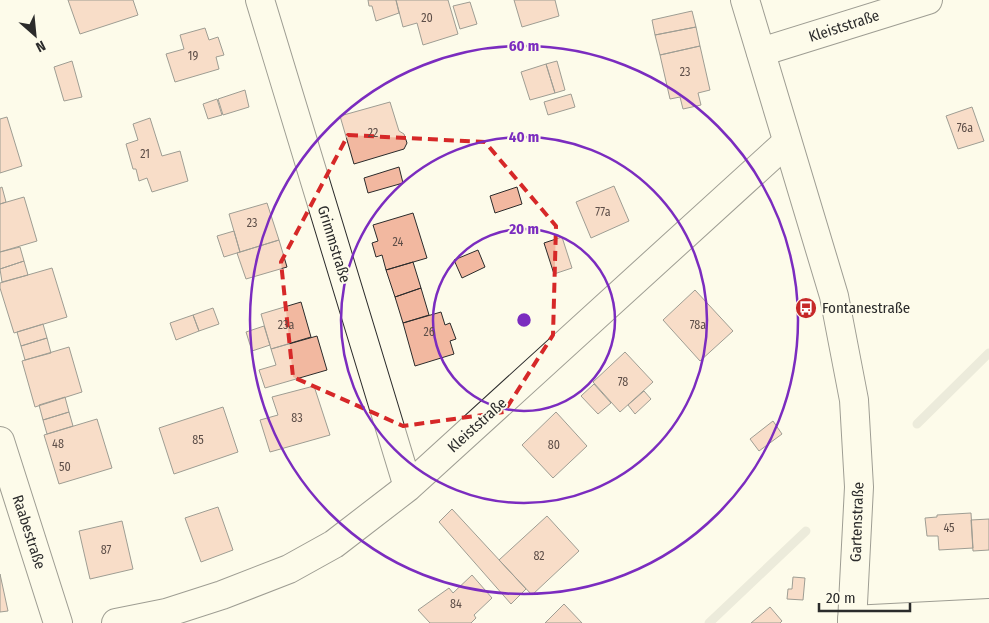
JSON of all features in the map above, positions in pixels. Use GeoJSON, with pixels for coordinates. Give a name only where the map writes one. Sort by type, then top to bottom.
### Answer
{"type":"FeatureCollection","features":[{"type":"Feature","properties":{"kind":"street","name":"Grimmstraße"},"geometry":{"type":"LineString","coordinates":[[260,0],[408,487]]}},
{"type":"Feature","properties":{"kind":"street"},"geometry":{"type":"LineString","coordinates":[[745,0],[787,142]]}},
{"type":"Feature","properties":{"kind":"street","name":"Kleiststraße"},"geometry":{"type":"LineString","coordinates":[[760,52],[928,0]]}},
{"type":"Feature","properties":{"kind":"street","name":"Kleiststraße"},"geometry":{"type":"LineString","coordinates":[[116,623],[166,613],[203,601],[288,569],[334,544],[408,487],[787,142]]}},
{"type":"Feature","properties":{"kind":"street","name":"Gartenstraße"},"geometry":{"type":"LineString","coordinates":[[787,142],[834,296],[854,400],[859,487],[852,622]]}},
{"type":"Feature","properties":{"kind":"street","name":"Raabestraße"},"geometry":{"type":"LineString","coordinates":[[0,441],[58,623]]}},
{"type":"Feature","properties":{"kind":"street"},"geometry":{"type":"LineString","coordinates":[[852,622],[989,613]]}},
{"type":"Feature","properties":{"kind":"highlighted area"},"geometry":{"type":"Polygon","coordinates":[[[348,135],[485,142],[556,226],[553,335],[504,412],[403,426],[293,377],[281,262],[348,135]]]}},
{"type":"Feature","properties":{"kind":"building"},"geometry":{"type":"Polygon","coordinates":[[[68,0],[133,0],[138,15],[80,34],[68,0]]]}},
{"type":"Feature","properties":{"kind":"building"},"geometry":{"type":"Polygon","coordinates":[[[368,0],[396,0],[399,13],[376,21],[372,6],[369,6],[368,0]]]}},
{"type":"Feature","properties":{"kind":"building"},"geometry":{"type":"Polygon","coordinates":[[[396,0],[448,0],[458,34],[423,45],[417,23],[403,27],[396,0]]]}},
{"type":"Feature","properties":{"kind":"building"},"geometry":{"type":"Polygon","coordinates":[[[514,0],[555,0],[559,16],[522,27],[514,0]]]}},
{"type":"Feature","properties":{"kind":"building"},"geometry":{"type":"Polygon","coordinates":[[[470,2],[477,24],[460,29],[453,6],[470,2]]]}},
{"type":"Feature","properties":{"kind":"building"},"geometry":{"type":"Polygon","coordinates":[[[692,11],[696,27],[655,35],[652,20],[692,11]]]}},
{"type":"Feature","properties":{"kind":"building"},"geometry":{"type":"Polygon","coordinates":[[[696,27],[700,46],[660,55],[655,35],[696,27]]]}},
{"type":"Feature","properties":{"kind":"building"},"geometry":{"type":"Polygon","coordinates":[[[205,28],[209,40],[218,37],[224,55],[216,57],[219,69],[175,82],[166,54],[184,49],[180,35],[205,28]]]}},
{"type":"Feature","properties":{"kind":"building"},"geometry":{"type":"Polygon","coordinates":[[[700,46],[710,90],[698,93],[701,105],[683,109],[680,97],[670,99],[660,55],[700,46]]]}},
{"type":"Feature","properties":{"kind":"building"},"geometry":{"type":"Polygon","coordinates":[[[72,61],[82,97],[64,101],[54,67],[72,61]]]}},
{"type":"Feature","properties":{"kind":"building"},"geometry":{"type":"Polygon","coordinates":[[[557,61],[565,90],[555,93],[546,64],[557,61]]]}},
{"type":"Feature","properties":{"kind":"building"},"geometry":{"type":"Polygon","coordinates":[[[546,64],[555,93],[530,100],[521,72],[546,64]]]}},
{"type":"Feature","properties":{"kind":"building"},"geometry":{"type":"Polygon","coordinates":[[[245,90],[249,107],[223,115],[218,99],[245,90]]]}},
{"type":"Feature","properties":{"kind":"building"},"geometry":{"type":"Polygon","coordinates":[[[571,94],[575,107],[548,115],[544,102],[571,94]]]}},
{"type":"Feature","properties":{"kind":"building"},"geometry":{"type":"Polygon","coordinates":[[[217,99],[222,115],[208,119],[203,104],[217,99]]]}},
{"type":"Feature","properties":{"kind":"building"},"geometry":{"type":"Polygon","coordinates":[[[390,102],[399,131],[404,134],[407,143],[404,149],[354,164],[340,116],[390,102]]]}},
{"type":"Feature","properties":{"kind":"building"},"geometry":{"type":"Polygon","coordinates":[[[972,107],[984,141],[958,149],[946,116],[972,107]]]}},
{"type":"Feature","properties":{"kind":"building"},"geometry":{"type":"Polygon","coordinates":[[[7,117],[22,166],[0,173],[0,119],[7,117]]]}},
{"type":"Feature","properties":{"kind":"building"},"geometry":{"type":"Polygon","coordinates":[[[150,118],[162,156],[180,151],[188,181],[152,192],[147,178],[139,181],[136,169],[133,169],[126,144],[138,140],[133,124],[150,118]]]}},
{"type":"Feature","properties":{"kind":"building"},"geometry":{"type":"Polygon","coordinates":[[[399,167],[403,183],[368,193],[364,178],[399,167]]]}},
{"type":"Feature","properties":{"kind":"building"},"geometry":{"type":"Polygon","coordinates":[[[614,186],[629,221],[591,238],[576,202],[614,186]]]}},
{"type":"Feature","properties":{"kind":"building"},"geometry":{"type":"Polygon","coordinates":[[[2,187],[6,202],[0,204],[0,188],[2,187]]]}},
{"type":"Feature","properties":{"kind":"building"},"geometry":{"type":"Polygon","coordinates":[[[517,187],[522,204],[495,213],[490,196],[517,187]]]}},
{"type":"Feature","properties":{"kind":"building"},"geometry":{"type":"Polygon","coordinates":[[[24,197],[37,241],[0,252],[0,204],[24,197]]]}},
{"type":"Feature","properties":{"kind":"building"},"geometry":{"type":"Polygon","coordinates":[[[267,203],[279,240],[240,252],[229,214],[267,203]]]}},
{"type":"Feature","properties":{"kind":"building"},"geometry":{"type":"Polygon","coordinates":[[[413,213],[427,258],[386,270],[382,255],[376,257],[372,243],[378,241],[373,225],[413,213]]]}},
{"type":"Feature","properties":{"kind":"building"},"geometry":{"type":"Polygon","coordinates":[[[234,231],[240,252],[224,257],[217,236],[234,231]]]}},
{"type":"Feature","properties":{"kind":"building"},"geometry":{"type":"Polygon","coordinates":[[[562,237],[572,268],[554,274],[544,243],[562,237]]]}},
{"type":"Feature","properties":{"kind":"building"},"geometry":{"type":"Polygon","coordinates":[[[279,240],[287,267],[246,279],[237,253],[279,240]]]}},
{"type":"Feature","properties":{"kind":"building"},"geometry":{"type":"Polygon","coordinates":[[[20,247],[24,261],[0,269],[0,252],[20,247]]]}},
{"type":"Feature","properties":{"kind":"building"},"geometry":{"type":"Polygon","coordinates":[[[478,250],[485,267],[462,278],[454,260],[478,250]]]}},
{"type":"Feature","properties":{"kind":"building"},"geometry":{"type":"Polygon","coordinates":[[[24,261],[28,275],[2,282],[0,269],[24,261]]]}},
{"type":"Feature","properties":{"kind":"building"},"geometry":{"type":"Polygon","coordinates":[[[413,262],[421,288],[395,297],[386,270],[413,262]]]}},
{"type":"Feature","properties":{"kind":"building"},"geometry":{"type":"Polygon","coordinates":[[[52,268],[67,317],[14,333],[0,283],[52,268]]]}},
{"type":"Feature","properties":{"kind":"building"},"geometry":{"type":"Polygon","coordinates":[[[421,288],[429,315],[403,323],[395,297],[421,288]]]}},
{"type":"Feature","properties":{"kind":"building"},"geometry":{"type":"Polygon","coordinates":[[[695,290],[733,331],[700,361],[663,320],[695,290]]]}},
{"type":"Feature","properties":{"kind":"building"},"geometry":{"type":"Polygon","coordinates":[[[301,302],[311,337],[271,349],[261,314],[301,302]]]}},
{"type":"Feature","properties":{"kind":"building"},"geometry":{"type":"Polygon","coordinates":[[[213,308],[219,324],[199,331],[193,315],[213,308]]]}},
{"type":"Feature","properties":{"kind":"building"},"geometry":{"type":"Polygon","coordinates":[[[441,312],[445,325],[450,323],[456,339],[450,341],[454,354],[415,366],[403,323],[441,312]]]}},
{"type":"Feature","properties":{"kind":"building"},"geometry":{"type":"Polygon","coordinates":[[[193,315],[199,331],[176,340],[170,323],[193,315]]]}},
{"type":"Feature","properties":{"kind":"building"},"geometry":{"type":"Polygon","coordinates":[[[43,324],[47,338],[21,346],[17,332],[43,324]]]}},
{"type":"Feature","properties":{"kind":"building"},"geometry":{"type":"Polygon","coordinates":[[[264,326],[270,345],[252,351],[246,332],[264,326]]]}},
{"type":"Feature","properties":{"kind":"building"},"geometry":{"type":"Polygon","coordinates":[[[317,336],[327,370],[265,388],[259,370],[276,365],[271,349],[317,336]]]}},
{"type":"Feature","properties":{"kind":"building"},"geometry":{"type":"Polygon","coordinates":[[[47,338],[51,353],[25,360],[21,346],[47,338]]]}},
{"type":"Feature","properties":{"kind":"building"},"geometry":{"type":"Polygon","coordinates":[[[69,347],[82,392],[35,407],[22,361],[69,347]]]}},
{"type":"Feature","properties":{"kind":"building"},"geometry":{"type":"Polygon","coordinates":[[[625,352],[653,382],[620,412],[593,382],[625,352]]]}},
{"type":"Feature","properties":{"kind":"building"},"geometry":{"type":"Polygon","coordinates":[[[594,384],[611,403],[598,414],[581,396],[594,384]]]}},
{"type":"Feature","properties":{"kind":"building"},"geometry":{"type":"Polygon","coordinates":[[[314,386],[330,435],[270,452],[260,420],[278,415],[272,397],[314,386]]]}},
{"type":"Feature","properties":{"kind":"building"},"geometry":{"type":"Polygon","coordinates":[[[644,391],[651,399],[635,414],[628,405],[644,391]]]}},
{"type":"Feature","properties":{"kind":"building"},"geometry":{"type":"Polygon","coordinates":[[[65,397],[69,412],[43,420],[39,405],[65,397]]]}},
{"type":"Feature","properties":{"kind":"building"},"geometry":{"type":"Polygon","coordinates":[[[223,407],[238,452],[174,474],[159,428],[223,407]]]}},
{"type":"Feature","properties":{"kind":"building"},"geometry":{"type":"Polygon","coordinates":[[[69,412],[73,426],[47,434],[43,420],[69,412]]]}},
{"type":"Feature","properties":{"kind":"building"},"geometry":{"type":"Polygon","coordinates":[[[556,412],[587,446],[553,478],[522,445],[556,412]]]}},
{"type":"Feature","properties":{"kind":"building"},"geometry":{"type":"Polygon","coordinates":[[[97,419],[112,468],[59,484],[44,435],[97,419]]]}},
{"type":"Feature","properties":{"kind":"building"},"geometry":{"type":"Polygon","coordinates":[[[773,421],[782,434],[759,451],[750,439],[773,421]]]}},
{"type":"Feature","properties":{"kind":"building"},"geometry":{"type":"Polygon","coordinates":[[[218,507],[233,550],[201,562],[185,518],[218,507]]]}},
{"type":"Feature","properties":{"kind":"building"},"geometry":{"type":"Polygon","coordinates":[[[452,509],[526,589],[511,604],[439,522],[452,509]]]}},
{"type":"Feature","properties":{"kind":"building"},"geometry":{"type":"Polygon","coordinates":[[[971,513],[973,548],[939,550],[938,536],[927,536],[925,518],[937,517],[937,515],[971,513]]]}},
{"type":"Feature","properties":{"kind":"building"},"geometry":{"type":"Polygon","coordinates":[[[547,516],[579,551],[532,595],[499,560],[547,516]]]}},
{"type":"Feature","properties":{"kind":"building"},"geometry":{"type":"Polygon","coordinates":[[[989,519],[989,550],[973,551],[971,520],[989,519]]]}},
{"type":"Feature","properties":{"kind":"building"},"geometry":{"type":"Polygon","coordinates":[[[122,521],[133,569],[90,579],[79,531],[122,521]]]}},
{"type":"Feature","properties":{"kind":"building"},"geometry":{"type":"Polygon","coordinates":[[[0,574],[8,611],[0,612],[0,574]]]}},
{"type":"Feature","properties":{"kind":"building"},"geometry":{"type":"Polygon","coordinates":[[[472,575],[492,598],[474,615],[476,618],[471,623],[430,623],[418,610],[449,588],[453,593],[472,575]]]}},
{"type":"Feature","properties":{"kind":"building"},"geometry":{"type":"Polygon","coordinates":[[[793,577],[805,578],[803,600],[787,599],[788,589],[792,589],[793,577]]]}},
{"type":"Feature","properties":{"kind":"building"},"geometry":{"type":"Polygon","coordinates":[[[564,604],[582,623],[545,623],[564,604]]]}},
{"type":"Feature","properties":{"kind":"building"},"geometry":{"type":"Polygon","coordinates":[[[770,607],[782,621],[780,623],[751,623],[770,607]]]}},
{"type":"Feature","properties":{"kind":"waterway"},"geometry":{"type":"LineString","coordinates":[[917,424],[989,353]]}},
{"type":"Feature","properties":{"kind":"waterway"},"geometry":{"type":"LineString","coordinates":[[709,623],[806,531]]}},
{"type":"Feature","properties":{"kind":"place","name":"Fontanestraße"},"geometry":{"type":"Point","coordinates":[806,308]}}]}
